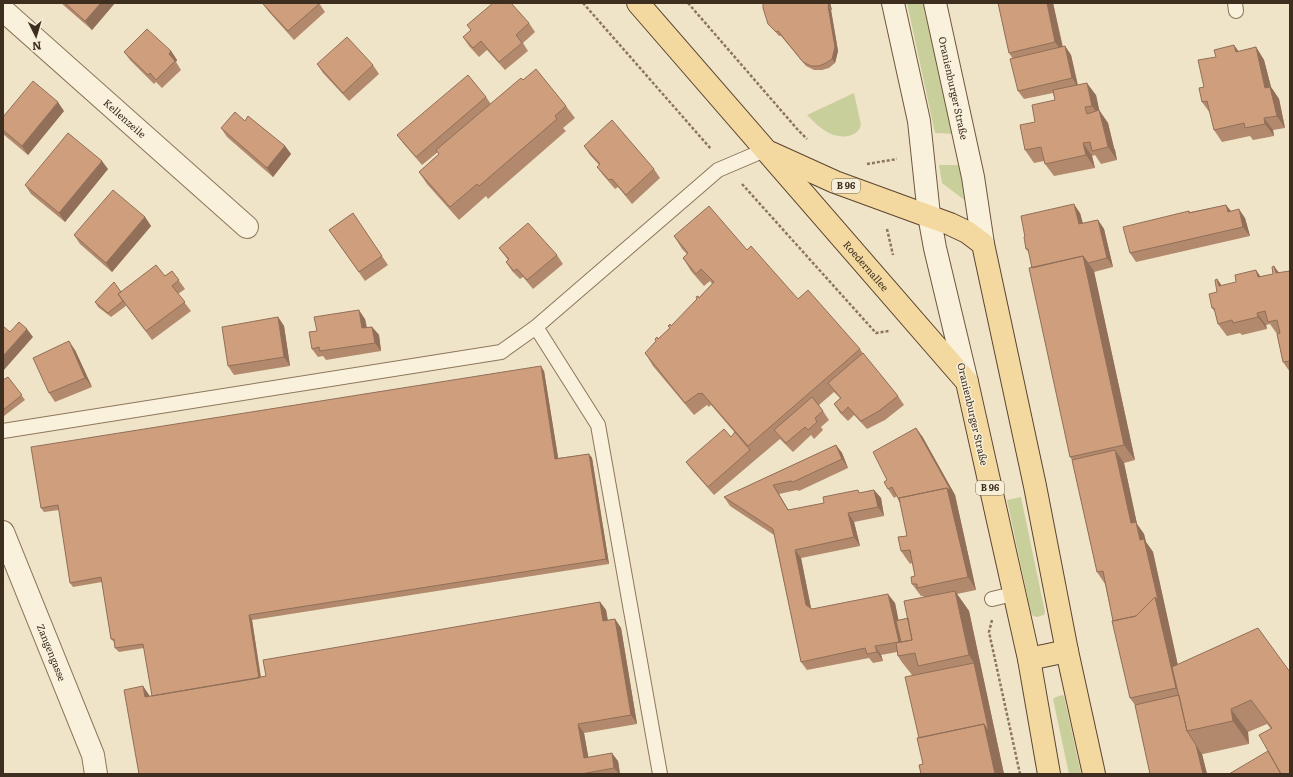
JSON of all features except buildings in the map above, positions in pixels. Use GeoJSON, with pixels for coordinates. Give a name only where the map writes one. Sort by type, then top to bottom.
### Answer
{"type":"FeatureCollection","features":[{"type":"Feature","properties":{"kind":"main road","name":"Roedernallee"},"geometry":{"type":"LineString","coordinates":[[638,3],[967,382]]}},
{"type":"Feature","properties":{"kind":"main road","name":"Oranienburger Straße"},"geometry":{"type":"LineString","coordinates":[[893,3],[919,121],[929,215],[935,248],[967,382],[1013,594],[1029,659],[1049,774]]}},
{"type":"Feature","properties":{"kind":"main road","name":"Oranienburger Straße"},"geometry":{"type":"LineString","coordinates":[[935,3],[970,161],[983,244],[1035,486],[1067,651],[1094,774]]}},
{"type":"Feature","properties":{"kind":"main road","name":"Kellenzeile"},"geometry":{"type":"LineString","coordinates":[[3,10],[247,226]]}},
{"type":"Feature","properties":{"kind":"main road","name":"Roedernallee"},"geometry":{"type":"LineString","coordinates":[[765,150],[835,182],[929,215]]}},
{"type":"Feature","properties":{"kind":"main road","name":"B 96"},"geometry":{"type":"LineString","coordinates":[[929,215],[966,232],[983,244]]}},
{"type":"Feature","properties":{"kind":"main road","name":"Zangengasse"},"geometry":{"type":"LineString","coordinates":[[3,532],[93,755],[96,774]]}},
{"type":"Feature","properties":{"kind":"main road"},"geometry":{"type":"LineString","coordinates":[[1029,659],[1067,651]]}},
{"type":"Feature","properties":{"kind":"lane"},"geometry":{"type":"LineString","coordinates":[[3,431],[501,352],[536,327],[718,170],[765,150]]}},
{"type":"Feature","properties":{"kind":"lane"},"geometry":{"type":"LineString","coordinates":[[536,327],[598,425],[660,774]]}},
{"type":"Feature","properties":{"kind":"lane"},"geometry":{"type":"LineString","coordinates":[[992,599],[1013,594]]}},
{"type":"Feature","properties":{"kind":"path"},"geometry":{"type":"LineString","coordinates":[[688,3],[810,142]]}},
{"type":"Feature","properties":{"kind":"green space"},"geometry":{"type":"Polygon","coordinates":[[[907,3],[928,3],[957,134],[935,133],[907,3]]]}},
{"type":"Feature","properties":{"kind":"green space"},"geometry":{"type":"Polygon","coordinates":[[[854,93],[861,125],[856,133],[852,135],[843,137],[829,133],[807,115],[854,93]]]}},
{"type":"Feature","properties":{"kind":"green space"},"geometry":{"type":"Polygon","coordinates":[[[939,165],[964,165],[967,202],[942,183],[939,165]]]}},
{"type":"Feature","properties":{"kind":"green space"},"geometry":{"type":"Polygon","coordinates":[[[1021,497],[1045,612],[1044,615],[1037,617],[1033,616],[1031,613],[1007,500],[1021,497]]]}},
{"type":"Feature","properties":{"kind":"green space"},"geometry":{"type":"Polygon","coordinates":[[[1062,695],[1064,696],[1081,774],[1069,774],[1053,699],[1062,695]]]}}]}
